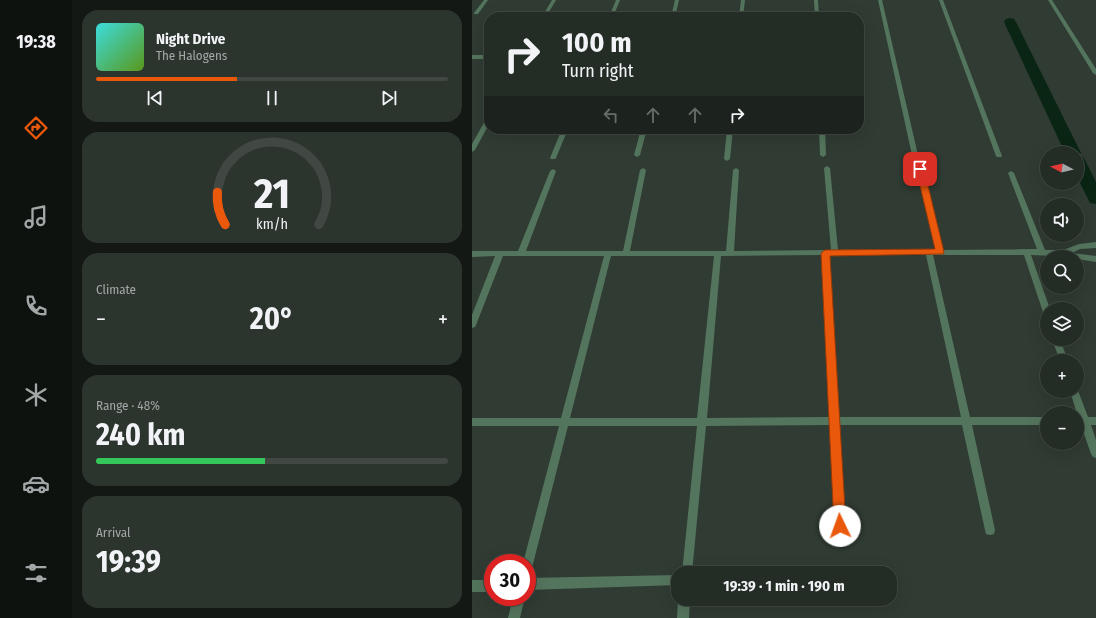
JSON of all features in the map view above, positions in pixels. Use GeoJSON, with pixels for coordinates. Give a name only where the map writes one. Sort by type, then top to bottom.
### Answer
{"type":"FeatureCollection","features":[{"type":"Feature","properties":{"kind":"street"},"geometry":{"type":"LineString","coordinates":[[476,13],[486,0]]}},
{"type":"Feature","properties":{"kind":"street"},"geometry":{"type":"LineString","coordinates":[[547,12],[554,0]]}},
{"type":"Feature","properties":{"kind":"street"},"geometry":{"type":"LineString","coordinates":[[613,12],[618,0]]}},
{"type":"Feature","properties":{"kind":"street"},"geometry":{"type":"LineString","coordinates":[[674,12],[677,0]]}},
{"type":"Feature","properties":{"kind":"street"},"geometry":{"type":"LineString","coordinates":[[742,12],[743,0]]}},
{"type":"Feature","properties":{"kind":"street"},"geometry":{"type":"LineString","coordinates":[[816,0],[817,12]]}},
{"type":"Feature","properties":{"kind":"street"},"geometry":{"type":"LineString","coordinates":[[880,0],[915,155]]}},
{"type":"Feature","properties":{"kind":"street"},"geometry":{"type":"LineString","coordinates":[[941,0],[999,156]]}},
{"type":"Feature","properties":{"kind":"street"},"geometry":{"type":"LineString","coordinates":[[1050,0],[1096,73]]}},
{"type":"Feature","properties":{"kind":"street"},"geometry":{"type":"LineString","coordinates":[[472,57],[484,58]]}},
{"type":"Feature","properties":{"kind":"street"},"geometry":{"type":"LineString","coordinates":[[472,150],[484,127]]}},
{"type":"Feature","properties":{"kind":"street"},"geometry":{"type":"LineString","coordinates":[[553,158],[563,134]]}},
{"type":"Feature","properties":{"kind":"street"},"geometry":{"type":"LineString","coordinates":[[637,155],[643,134]]}},
{"type":"Feature","properties":{"kind":"street"},"geometry":{"type":"LineString","coordinates":[[727,159],[730,134]]}},
{"type":"Feature","properties":{"kind":"street"},"geometry":{"type":"LineString","coordinates":[[822,134],[823,155]]}},
{"type":"Feature","properties":{"kind":"street"},"geometry":{"type":"LineString","coordinates":[[827,168],[835,253]]}},
{"type":"Feature","properties":{"kind":"street"},"geometry":{"type":"LineString","coordinates":[[920,169],[940,252]]}},
{"type":"Feature","properties":{"kind":"street"},"geometry":{"type":"LineString","coordinates":[[626,254],[643,170]]}},
{"type":"Feature","properties":{"kind":"street"},"geometry":{"type":"LineString","coordinates":[[730,253],[736,170]]}},
{"type":"Feature","properties":{"kind":"street"},"geometry":{"type":"LineString","coordinates":[[521,254],[553,171]]}},
{"type":"Feature","properties":{"kind":"street"},"geometry":{"type":"LineString","coordinates":[[1011,173],[1041,250]]}},
{"type":"Feature","properties":{"kind":"street"},"geometry":{"type":"LineString","coordinates":[[1072,250],[1079,247],[1096,245]]}},
{"type":"Feature","properties":{"kind":"street"},"geometry":{"type":"LineString","coordinates":[[929,252],[990,530]]}},
{"type":"Feature","properties":{"kind":"street"},"geometry":{"type":"LineString","coordinates":[[472,254],[1040,252]]}},
{"type":"Feature","properties":{"kind":"street"},"geometry":{"type":"LineString","coordinates":[[688,566],[718,253]]}},
{"type":"Feature","properties":{"kind":"street"},"geometry":{"type":"LineString","coordinates":[[825,253],[840,526]]}},
{"type":"Feature","properties":{"kind":"street"},"geometry":{"type":"LineString","coordinates":[[1027,253],[1044,302]]}},
{"type":"Feature","properties":{"kind":"street"},"geometry":{"type":"LineString","coordinates":[[472,325],[500,254]]}},
{"type":"Feature","properties":{"kind":"street"},"geometry":{"type":"LineString","coordinates":[[531,554],[608,254]]}},
{"type":"Feature","properties":{"kind":"street"},"geometry":{"type":"LineString","coordinates":[[1084,258],[1096,259]]}},
{"type":"Feature","properties":{"kind":"street"},"geometry":{"type":"LineString","coordinates":[[1084,420],[1096,420]]}},
{"type":"Feature","properties":{"kind":"street"},"geometry":{"type":"LineString","coordinates":[[472,422],[1040,421]]}},
{"type":"Feature","properties":{"kind":"street"},"geometry":{"type":"LineString","coordinates":[[1084,427],[1096,454]]}},
{"type":"Feature","properties":{"kind":"street"},"geometry":{"type":"LineString","coordinates":[[536,584],[671,580]]}},
{"type":"Feature","properties":{"kind":"street"},"geometry":{"type":"LineString","coordinates":[[472,586],[484,586]]}},
{"type":"Feature","properties":{"kind":"street"},"geometry":{"type":"LineString","coordinates":[[514,618],[517,606]]}},
{"type":"Feature","properties":{"kind":"street"},"geometry":{"type":"LineString","coordinates":[[682,618],[683,606]]}},
{"type":"Feature","properties":{"kind":"waterway"},"geometry":{"type":"LineString","coordinates":[[1010,22],[1070,146]]}},
{"type":"Feature","properties":{"kind":"waterway"},"geometry":{"type":"LineString","coordinates":[[1084,174],[1096,199]]}},
{"type":"Feature","properties":{"kind":"route"},"geometry":{"type":"LineString","coordinates":[[840,526],[825,253],[940,252],[920,169]]}}]}
